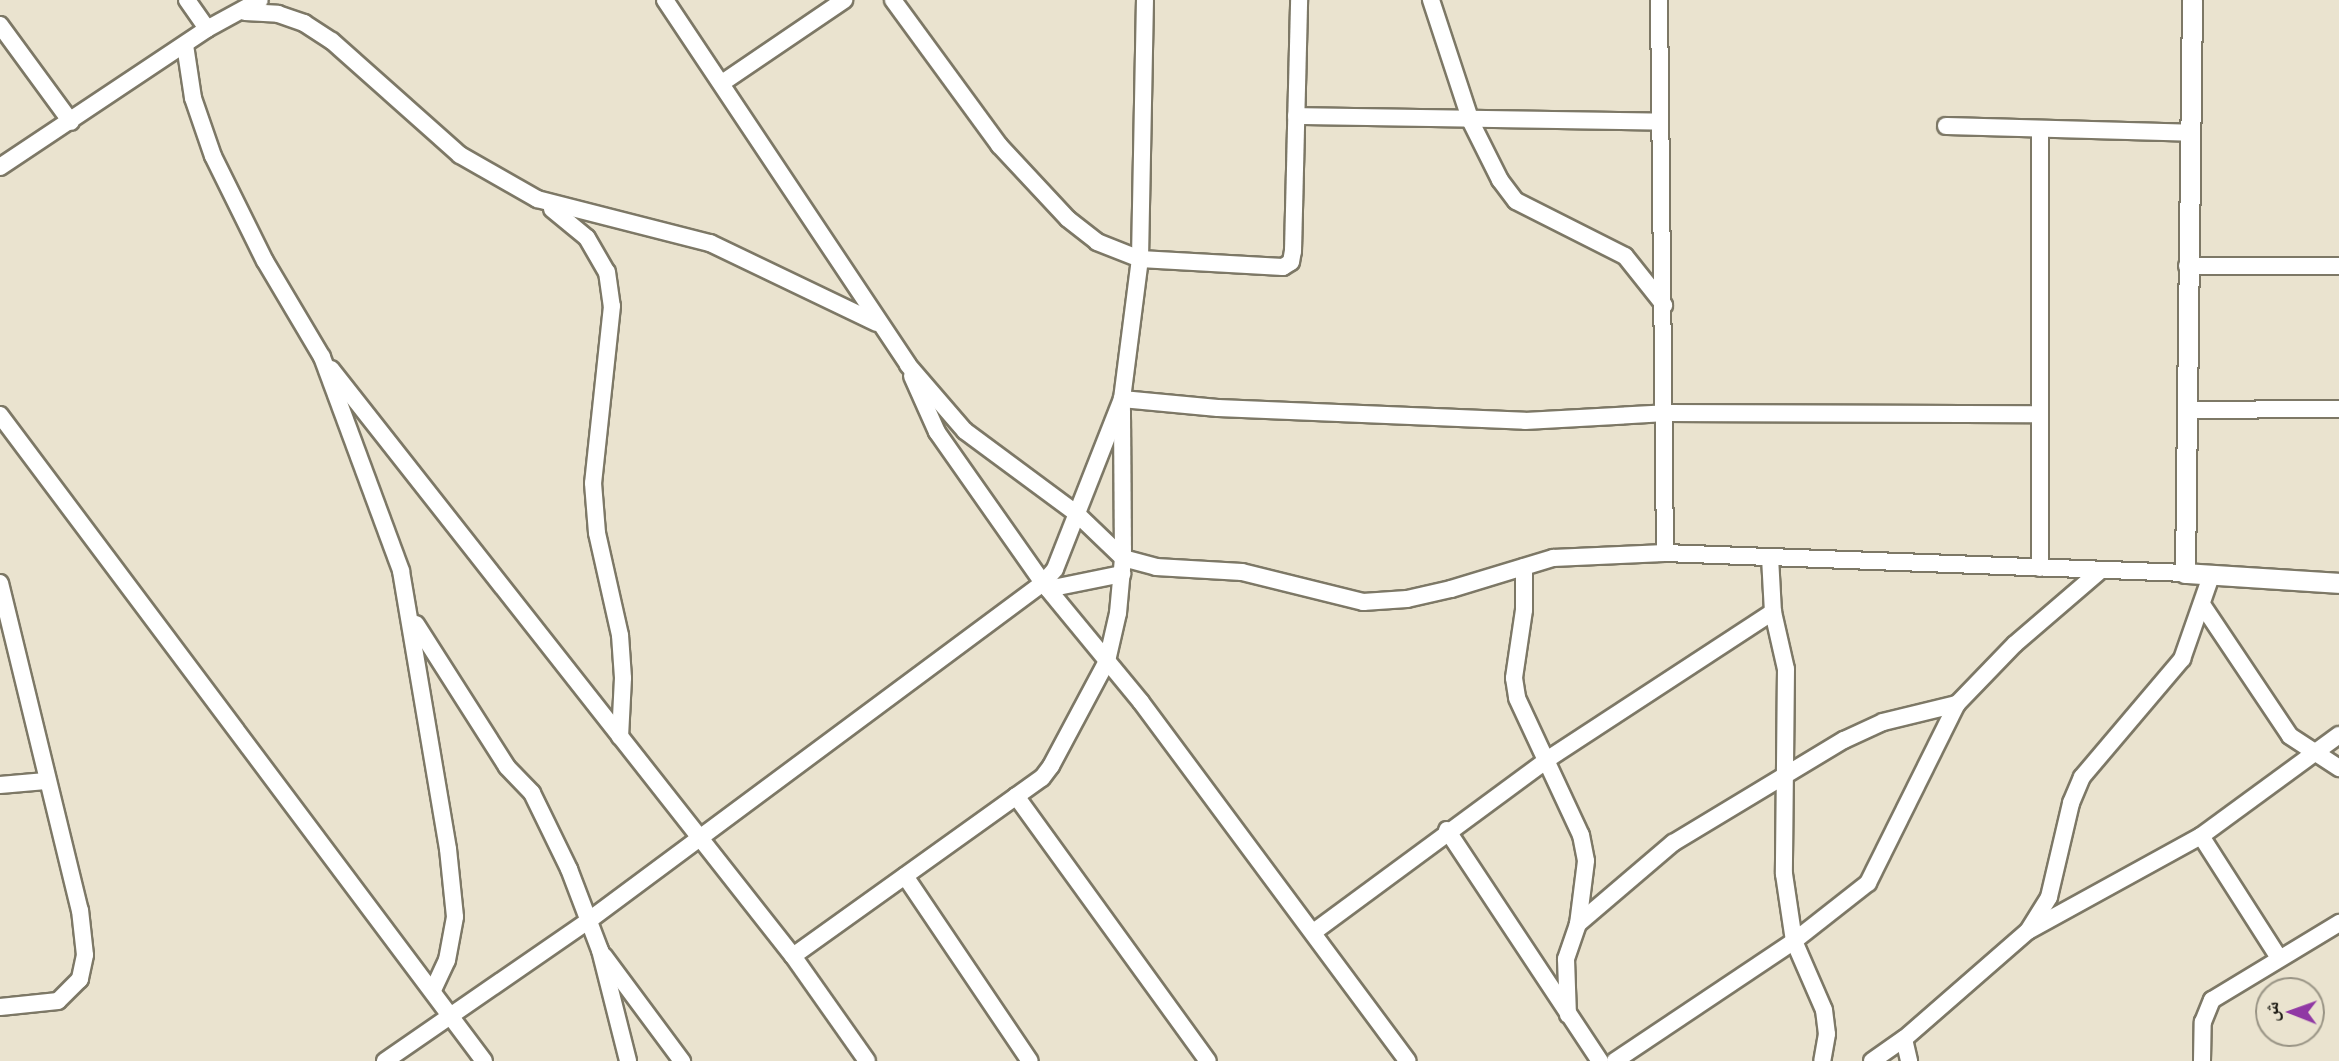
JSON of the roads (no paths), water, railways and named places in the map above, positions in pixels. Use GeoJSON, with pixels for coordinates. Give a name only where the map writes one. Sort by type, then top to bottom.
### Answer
{"type":"FeatureCollection","features":[{"type":"Feature","properties":{"kind":"street"},"geometry":{"type":"LineString","coordinates":[[187,0],[208,29]]}},
{"type":"Feature","properties":{"kind":"street"},"geometry":{"type":"LineString","coordinates":[[0,167],[208,29],[245,12],[260,0]]}},
{"type":"Feature","properties":{"kind":"street"},"geometry":{"type":"LineString","coordinates":[[665,0],[908,365],[965,431],[1076,513],[1122,566]]}},
{"type":"Feature","properties":{"kind":"street"},"geometry":{"type":"LineString","coordinates":[[722,83],[844,0]]}},
{"type":"Feature","properties":{"kind":"street"},"geometry":{"type":"LineString","coordinates":[[893,0],[1030,181],[1097,242],[1140,259],[1283,267],[1292,262],[1299,0]]}},
{"type":"Feature","properties":{"kind":"street"},"geometry":{"type":"LineString","coordinates":[[793,956],[1016,796],[1051,766],[1107,661],[1122,566],[1122,399],[1140,259],[1145,0]]}},
{"type":"Feature","properties":{"kind":"street"},"geometry":{"type":"LineString","coordinates":[[1431,0],[1471,122],[1500,180],[1516,201],[1625,256],[1664,305]]}},
{"type":"Feature","properties":{"kind":"street"},"geometry":{"type":"LineString","coordinates":[[1660,0],[1666,413],[1665,554]]}},
{"type":"Feature","properties":{"kind":"street"},"geometry":{"type":"LineString","coordinates":[[2185,573],[2192,0]]}},
{"type":"Feature","properties":{"kind":"street"},"geometry":{"type":"LineString","coordinates":[[245,12],[304,23],[332,41],[460,155],[537,199],[587,238],[607,272],[610,350],[593,483],[597,533],[620,635],[623,678],[620,737]]}},
{"type":"Feature","properties":{"kind":"street"},"geometry":{"type":"LineString","coordinates":[[0,25],[71,122]]}},
{"type":"Feature","properties":{"kind":"street"},"geometry":{"type":"LineString","coordinates":[[185,45],[193,98],[213,156],[265,261],[322,357],[793,956],[867,1061]]}},
{"type":"Feature","properties":{"kind":"street"},"geometry":{"type":"LineString","coordinates":[[1296,116],[1471,122],[1660,122]]}},
{"type":"Feature","properties":{"kind":"street"},"geometry":{"type":"LineString","coordinates":[[1946,126],[2040,131],[2192,133]]}},
{"type":"Feature","properties":{"kind":"street"},"geometry":{"type":"LineString","coordinates":[[2040,131],[2037,414],[2040,568]]}},
{"type":"Feature","properties":{"kind":"street"},"geometry":{"type":"LineString","coordinates":[[537,199],[710,243],[879,324]]}},
{"type":"Feature","properties":{"kind":"street"},"geometry":{"type":"LineString","coordinates":[[2187,265],[2339,266]]}},
{"type":"Feature","properties":{"kind":"street"},"geometry":{"type":"LineString","coordinates":[[322,357],[401,571],[412,617],[448,849],[454,918],[447,960],[433,988]]}},
{"type":"Feature","properties":{"kind":"street"},"geometry":{"type":"LineString","coordinates":[[908,365],[937,432],[1045,586],[1107,661],[1315,931],[1408,1061]]}},
{"type":"Feature","properties":{"kind":"street"},"geometry":{"type":"LineString","coordinates":[[1122,399],[1217,408],[1525,421],[1666,413],[2037,414]]}},
{"type":"Feature","properties":{"kind":"street"},"geometry":{"type":"LineString","coordinates":[[1045,586],[1055,569],[1122,399]]}},
{"type":"Feature","properties":{"kind":"street"},"geometry":{"type":"LineString","coordinates":[[2186,410],[2339,409]]}},
{"type":"Feature","properties":{"kind":"street"},"geometry":{"type":"LineString","coordinates":[[0,415],[433,988],[484,1061]]}},
{"type":"Feature","properties":{"kind":"street"},"geometry":{"type":"LineString","coordinates":[[385,1061],[449,1014],[588,921],[699,837],[1045,586],[1122,566],[1242,572],[1363,602],[1407,599],[1553,558],[1665,554],[2185,573],[2339,583]]}},
{"type":"Feature","properties":{"kind":"street"},"geometry":{"type":"LineString","coordinates":[[1770,557],[1773,612],[1786,669],[1784,874],[1794,942],[1824,1010],[1827,1034],[1822,1061]]}},
{"type":"Feature","properties":{"kind":"street"},"geometry":{"type":"LineString","coordinates":[[1524,567],[1524,610],[1514,678],[1517,698],[1548,759],[1581,835],[1586,861],[1578,924],[1566,959],[1568,1015]]}},
{"type":"Feature","properties":{"kind":"street"},"geometry":{"type":"LineString","coordinates":[[1615,1061],[1794,942],[1868,883],[1957,704],[2015,644],[2100,571]]}},
{"type":"Feature","properties":{"kind":"street"},"geometry":{"type":"LineString","coordinates":[[2028,931],[2049,897],[2071,803],[2082,777],[2182,659],[2203,606],[2211,576]]}},
{"type":"Feature","properties":{"kind":"street"},"geometry":{"type":"LineString","coordinates":[[0,583],[46,781],[80,910],[85,956],[80,979],[58,1001],[0,1007]]}},
{"type":"Feature","properties":{"kind":"street"},"geometry":{"type":"LineString","coordinates":[[2203,606],[2290,736],[2312,754],[2339,768]]}},
{"type":"Feature","properties":{"kind":"street"},"geometry":{"type":"LineString","coordinates":[[1315,931],[1447,830],[1548,759],[1773,612]]}},
{"type":"Feature","properties":{"kind":"street"},"geometry":{"type":"LineString","coordinates":[[412,617],[484,734],[532,793],[600,950],[628,1061]]}},
{"type":"Feature","properties":{"kind":"street"},"geometry":{"type":"LineString","coordinates":[[1578,924],[1673,843],[1784,780],[1844,740],[1883,722],[1957,704]]}},
{"type":"Feature","properties":{"kind":"street"},"geometry":{"type":"LineString","coordinates":[[1872,1061],[1904,1039],[2028,931],[2201,836],[2339,735]]}},
{"type":"Feature","properties":{"kind":"street"},"geometry":{"type":"LineString","coordinates":[[0,785],[46,781]]}},
{"type":"Feature","properties":{"kind":"street"},"geometry":{"type":"LineString","coordinates":[[1016,796],[1208,1061]]}},
{"type":"Feature","properties":{"kind":"street"},"geometry":{"type":"LineString","coordinates":[[1447,830],[1600,1061]]}},
{"type":"Feature","properties":{"kind":"street"},"geometry":{"type":"LineString","coordinates":[[2201,836],[2279,958]]}},
{"type":"Feature","properties":{"kind":"street"},"geometry":{"type":"LineString","coordinates":[[905,876],[1030,1061]]}},
{"type":"Feature","properties":{"kind":"street"},"geometry":{"type":"LineString","coordinates":[[2202,1061],[2203,1022],[2212,1000],[2339,923]]}},
{"type":"Feature","properties":{"kind":"street"},"geometry":{"type":"LineString","coordinates":[[600,950],[682,1061]]}},
{"type":"Feature","properties":{"kind":"street"},"geometry":{"type":"LineString","coordinates":[[1904,1039],[1909,1061]]}}]}
